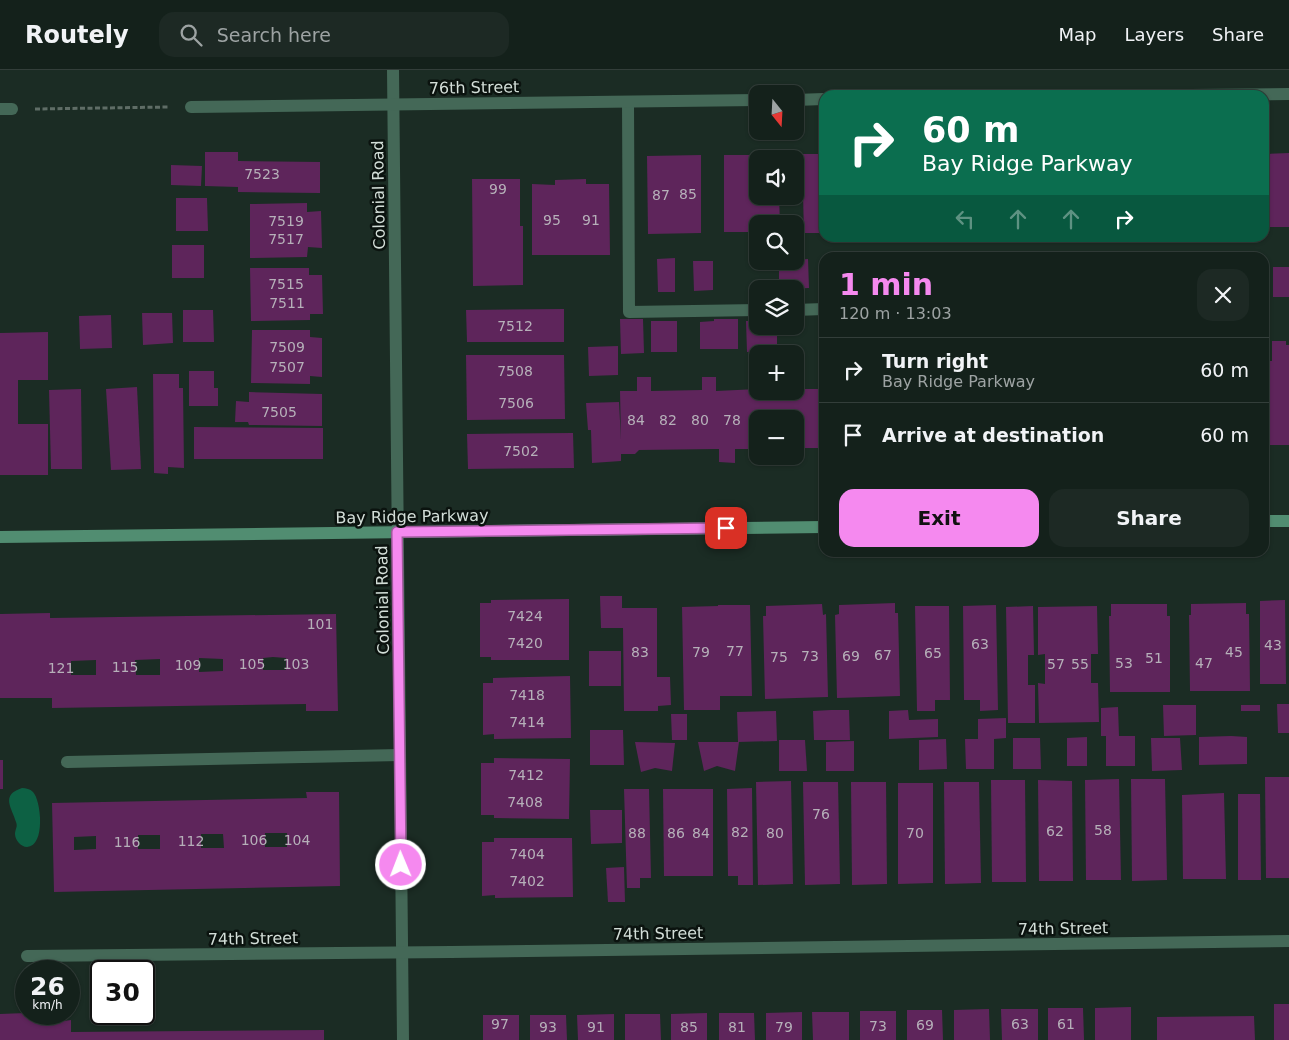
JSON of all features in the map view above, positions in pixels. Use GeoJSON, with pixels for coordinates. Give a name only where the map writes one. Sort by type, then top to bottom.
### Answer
{"type":"FeatureCollection","features":[{"type":"Feature","properties":{"kind":"street","name":"Colonial Road"},"geometry":{"type":"LineString","coordinates":[[393,70],[403,1040]]}},
{"type":"Feature","properties":{"kind":"street"},"geometry":{"type":"LineString","coordinates":[[1269,94],[1289,94]]}},
{"type":"Feature","properties":{"kind":"street","name":"76th Street"},"geometry":{"type":"LineString","coordinates":[[190,107],[749,100]]}},
{"type":"Feature","properties":{"kind":"street"},"geometry":{"type":"LineString","coordinates":[[804,100],[819,100]]}},
{"type":"Feature","properties":{"kind":"street"},"geometry":{"type":"LineString","coordinates":[[628,102],[629,312],[749,310]]}},
{"type":"Feature","properties":{"kind":"street"},"geometry":{"type":"LineString","coordinates":[[804,310],[819,309]]}},
{"type":"Feature","properties":{"kind":"street"},"geometry":{"type":"LineString","coordinates":[[1269,522],[1289,521]]}},
{"type":"Feature","properties":{"kind":"street","name":"Bay Ridge Parkway"},"geometry":{"type":"LineString","coordinates":[[0,537],[819,527]]}},
{"type":"Feature","properties":{"kind":"street"},"geometry":{"type":"LineString","coordinates":[[67,762],[400,754]]}},
{"type":"Feature","properties":{"kind":"street","name":"74th Street"},"geometry":{"type":"LineString","coordinates":[[27,956],[1289,941]]}},
{"type":"Feature","properties":{"kind":"path"},"geometry":{"type":"LineString","coordinates":[[30,109],[169,107]]}},
{"type":"Feature","properties":{"kind":"shaded area"},"geometry":{"type":"Polygon","coordinates":[[[22,788],[33,792],[40,813],[37,839],[33,845],[27,847],[16,839],[17,824],[9,802],[11,794],[22,788]]]}},
{"type":"Feature","properties":{"kind":"building"},"geometry":{"type":"Polygon","coordinates":[[[205,152],[238,152],[238,161],[320,162],[320,193],[238,192],[238,187],[205,186],[205,152]]]}},
{"type":"Feature","properties":{"kind":"building"},"geometry":{"type":"Polygon","coordinates":[[[1289,153],[1289,227],[1269,227],[1269,154],[1289,153]]]}},
{"type":"Feature","properties":{"kind":"building"},"geometry":{"type":"Polygon","coordinates":[[[804,154],[819,154],[819,233],[804,233],[804,154]]]}},
{"type":"Feature","properties":{"kind":"building"},"geometry":{"type":"Polygon","coordinates":[[[701,155],[701,233],[648,234],[647,156],[701,155]]]}},
{"type":"Feature","properties":{"kind":"building"},"geometry":{"type":"Polygon","coordinates":[[[724,155],[749,155],[749,205],[779,205],[780,215],[749,215],[749,232],[724,232],[724,155]]]}},
{"type":"Feature","properties":{"kind":"building"},"geometry":{"type":"Polygon","coordinates":[[[171,165],[202,166],[201,186],[171,185],[171,165]]]}},
{"type":"Feature","properties":{"kind":"building"},"geometry":{"type":"Polygon","coordinates":[[[472,179],[520,179],[520,226],[523,226],[523,285],[473,286],[472,179]]]}},
{"type":"Feature","properties":{"kind":"building"},"geometry":{"type":"Polygon","coordinates":[[[586,179],[586,184],[609,184],[610,255],[532,255],[532,184],[555,185],[555,180],[586,179]]]}},
{"type":"Feature","properties":{"kind":"building"},"geometry":{"type":"Polygon","coordinates":[[[176,198],[207,198],[208,231],[176,231],[176,198]]]}},
{"type":"Feature","properties":{"kind":"building"},"geometry":{"type":"Polygon","coordinates":[[[307,203],[307,212],[321,211],[322,248],[308,247],[307,257],[250,258],[250,204],[307,203]]]}},
{"type":"Feature","properties":{"kind":"building"},"geometry":{"type":"Polygon","coordinates":[[[172,245],[204,245],[204,278],[172,278],[172,245]]]}},
{"type":"Feature","properties":{"kind":"building"},"geometry":{"type":"Polygon","coordinates":[[[675,258],[675,292],[658,292],[657,259],[675,258]]]}},
{"type":"Feature","properties":{"kind":"building"},"geometry":{"type":"Polygon","coordinates":[[[804,259],[808,259],[809,288],[804,288],[804,280],[779,280],[779,270],[804,270],[804,259]]]}},
{"type":"Feature","properties":{"kind":"building"},"geometry":{"type":"Polygon","coordinates":[[[693,261],[713,261],[713,290],[694,291],[693,261]]]}},
{"type":"Feature","properties":{"kind":"building"},"geometry":{"type":"Polygon","coordinates":[[[1273,267],[1289,267],[1289,297],[1273,297],[1273,267]]]}},
{"type":"Feature","properties":{"kind":"building"},"geometry":{"type":"Polygon","coordinates":[[[250,268],[309,268],[309,275],[322,275],[323,314],[310,314],[310,320],[251,321],[250,268]]]}},
{"type":"Feature","properties":{"kind":"building"},"geometry":{"type":"Polygon","coordinates":[[[564,309],[564,342],[467,342],[466,310],[564,309]]]}},
{"type":"Feature","properties":{"kind":"building"},"geometry":{"type":"Polygon","coordinates":[[[183,310],[213,310],[214,342],[183,342],[183,310]]]}},
{"type":"Feature","properties":{"kind":"building"},"geometry":{"type":"Polygon","coordinates":[[[142,313],[172,313],[173,343],[143,345],[142,313]]]}},
{"type":"Feature","properties":{"kind":"building"},"geometry":{"type":"Polygon","coordinates":[[[111,315],[112,348],[80,349],[79,316],[111,315]]]}},
{"type":"Feature","properties":{"kind":"building"},"geometry":{"type":"Polygon","coordinates":[[[620,319],[643,319],[644,353],[621,354],[620,319]]]}},
{"type":"Feature","properties":{"kind":"building"},"geometry":{"type":"Polygon","coordinates":[[[714,319],[738,319],[738,349],[700,349],[700,322],[714,321],[714,319]]]}},
{"type":"Feature","properties":{"kind":"building"},"geometry":{"type":"Polygon","coordinates":[[[651,321],[677,321],[677,352],[651,352],[651,321]]]}},
{"type":"Feature","properties":{"kind":"building"},"geometry":{"type":"Polygon","coordinates":[[[746,321],[749,321],[749,335],[777,335],[777,345],[749,345],[749,352],[747,352],[746,321]]]}},
{"type":"Feature","properties":{"kind":"building"},"geometry":{"type":"Polygon","coordinates":[[[252,330],[310,330],[310,337],[322,338],[322,377],[310,376],[310,384],[251,383],[252,330]]]}},
{"type":"Feature","properties":{"kind":"building"},"geometry":{"type":"Polygon","coordinates":[[[48,332],[48,380],[18,380],[18,424],[48,424],[48,475],[0,475],[0,333],[48,332]]]}},
{"type":"Feature","properties":{"kind":"building"},"geometry":{"type":"Polygon","coordinates":[[[1272,341],[1286,341],[1286,345],[1289,345],[1289,445],[1269,445],[1269,361],[1272,361],[1272,341]]]}},
{"type":"Feature","properties":{"kind":"building"},"geometry":{"type":"Polygon","coordinates":[[[618,346],[618,375],[589,376],[588,347],[618,346]]]}},
{"type":"Feature","properties":{"kind":"building"},"geometry":{"type":"Polygon","coordinates":[[[466,355],[564,355],[565,419],[467,420],[466,355]]]}},
{"type":"Feature","properties":{"kind":"building"},"geometry":{"type":"Polygon","coordinates":[[[189,371],[214,371],[214,388],[218,388],[218,406],[189,406],[189,371]]]}},
{"type":"Feature","properties":{"kind":"building"},"geometry":{"type":"Polygon","coordinates":[[[153,374],[179,374],[179,388],[183,388],[184,468],[168,467],[168,474],[154,473],[153,374]]]}},
{"type":"Feature","properties":{"kind":"building"},"geometry":{"type":"Polygon","coordinates":[[[637,377],[651,377],[651,391],[702,390],[702,377],[716,377],[716,391],[749,389],[749,400],[804,400],[804,389],[819,389],[819,448],[804,448],[804,410],[749,410],[749,449],[735,449],[735,463],[719,462],[719,449],[716,449],[639,450],[635,454],[621,454],[621,461],[592,463],[591,430],[588,430],[586,403],[619,402],[621,440],[620,391],[637,391],[637,377]]]}},
{"type":"Feature","properties":{"kind":"building"},"geometry":{"type":"Polygon","coordinates":[[[137,387],[141,469],[111,470],[106,389],[137,387]]]}},
{"type":"Feature","properties":{"kind":"building"},"geometry":{"type":"Polygon","coordinates":[[[81,389],[82,469],[51,469],[49,390],[81,389]]]}},
{"type":"Feature","properties":{"kind":"building"},"geometry":{"type":"Polygon","coordinates":[[[249,392],[322,394],[322,426],[249,425],[248,422],[235,422],[236,401],[249,402],[249,392]]]}},
{"type":"Feature","properties":{"kind":"building"},"geometry":{"type":"Polygon","coordinates":[[[194,427],[323,428],[323,459],[194,459],[194,427]]]}},
{"type":"Feature","properties":{"kind":"building"},"geometry":{"type":"Polygon","coordinates":[[[573,433],[574,468],[468,469],[467,434],[573,433]]]}},
{"type":"Feature","properties":{"kind":"building"},"geometry":{"type":"Polygon","coordinates":[[[600,596],[622,596],[622,608],[657,608],[657,677],[670,677],[671,705],[658,706],[658,711],[624,711],[623,628],[601,628],[600,596]]]}},
{"type":"Feature","properties":{"kind":"building"},"geometry":{"type":"Polygon","coordinates":[[[569,599],[569,660],[491,660],[491,657],[480,657],[480,603],[491,603],[491,600],[569,599]]]}},
{"type":"Feature","properties":{"kind":"building"},"geometry":{"type":"Polygon","coordinates":[[[1285,600],[1286,684],[1260,684],[1260,601],[1285,600]]]}},
{"type":"Feature","properties":{"kind":"building"},"geometry":{"type":"Polygon","coordinates":[[[895,603],[895,613],[898,613],[900,696],[837,698],[835,615],[839,614],[839,605],[895,603]]]}},
{"type":"Feature","properties":{"kind":"building"},"geometry":{"type":"Polygon","coordinates":[[[1246,603],[1246,614],[1249,614],[1250,691],[1190,691],[1189,615],[1191,615],[1191,604],[1246,603]]]}},
{"type":"Feature","properties":{"kind":"building"},"geometry":{"type":"Polygon","coordinates":[[[822,604],[823,615],[826,614],[828,697],[765,699],[763,616],[766,616],[766,606],[822,604]]]}},
{"type":"Feature","properties":{"kind":"building"},"geometry":{"type":"Polygon","coordinates":[[[1111,604],[1167,604],[1167,616],[1170,616],[1170,692],[1110,692],[1109,616],[1111,616],[1111,604]]]}},
{"type":"Feature","properties":{"kind":"building"},"geometry":{"type":"Polygon","coordinates":[[[750,605],[752,696],[720,696],[720,710],[684,710],[682,607],[750,605]]]}},
{"type":"Feature","properties":{"kind":"building"},"geometry":{"type":"Polygon","coordinates":[[[996,605],[998,710],[980,711],[980,700],[964,700],[963,606],[996,605]]]}},
{"type":"Feature","properties":{"kind":"building"},"geometry":{"type":"Polygon","coordinates":[[[915,606],[949,606],[950,700],[935,700],[935,711],[917,711],[915,606]]]}},
{"type":"Feature","properties":{"kind":"building"},"geometry":{"type":"Polygon","coordinates":[[[1033,606],[1034,655],[1028,655],[1028,685],[1035,685],[1035,723],[1008,723],[1006,607],[1033,606]]]}},
{"type":"Feature","properties":{"kind":"building"},"geometry":{"type":"Polygon","coordinates":[[[1097,606],[1098,654],[1091,654],[1091,683],[1098,683],[1099,722],[1039,723],[1038,683],[1045,684],[1045,654],[1038,655],[1038,607],[1097,606]]]}},
{"type":"Feature","properties":{"kind":"building"},"geometry":{"type":"Polygon","coordinates":[[[50,613],[50,618],[336,614],[338,711],[306,711],[306,704],[52,708],[52,698],[0,698],[0,614],[50,613]],[[199,658],[199,672],[223,671],[223,659],[199,658]],[[263,658],[263,670],[286,670],[286,658],[263,658]],[[160,659],[135,660],[136,675],[160,675],[160,659]],[[96,660],[71,661],[71,675],[96,675],[96,660]]]}},
{"type":"Feature","properties":{"kind":"building"},"geometry":{"type":"Polygon","coordinates":[[[589,651],[621,651],[621,686],[589,686],[589,651]]]}},
{"type":"Feature","properties":{"kind":"building"},"geometry":{"type":"Polygon","coordinates":[[[570,676],[571,738],[494,739],[494,734],[483,735],[483,683],[493,683],[493,678],[570,676]]]}},
{"type":"Feature","properties":{"kind":"building"},"geometry":{"type":"Polygon","coordinates":[[[1277,704],[1289,704],[1289,733],[1278,733],[1277,704]]]}},
{"type":"Feature","properties":{"kind":"building"},"geometry":{"type":"Polygon","coordinates":[[[1163,705],[1196,705],[1196,735],[1164,736],[1163,705]]]}},
{"type":"Feature","properties":{"kind":"building"},"geometry":{"type":"Polygon","coordinates":[[[1241,705],[1260,705],[1260,711],[1241,711],[1241,705]]]}},
{"type":"Feature","properties":{"kind":"building"},"geometry":{"type":"Polygon","coordinates":[[[1118,707],[1119,736],[1135,736],[1135,766],[1106,766],[1106,736],[1101,736],[1101,708],[1118,707]]]}},
{"type":"Feature","properties":{"kind":"building"},"geometry":{"type":"Polygon","coordinates":[[[849,710],[850,740],[814,740],[813,711],[849,710]]]}},
{"type":"Feature","properties":{"kind":"building"},"geometry":{"type":"Polygon","coordinates":[[[908,710],[909,720],[938,719],[938,737],[889,739],[889,711],[908,710]]]}},
{"type":"Feature","properties":{"kind":"building"},"geometry":{"type":"Polygon","coordinates":[[[776,711],[777,741],[738,742],[737,712],[776,711]]]}},
{"type":"Feature","properties":{"kind":"building"},"geometry":{"type":"Polygon","coordinates":[[[671,714],[687,714],[687,740],[672,740],[671,714]]]}},
{"type":"Feature","properties":{"kind":"building"},"geometry":{"type":"Polygon","coordinates":[[[1006,718],[1006,738],[994,739],[994,769],[966,769],[965,739],[978,739],[978,719],[1006,718]]]}},
{"type":"Feature","properties":{"kind":"building"},"geometry":{"type":"Polygon","coordinates":[[[590,730],[623,730],[624,765],[590,765],[590,730]]]}},
{"type":"Feature","properties":{"kind":"building"},"geometry":{"type":"Polygon","coordinates":[[[1087,737],[1087,766],[1067,766],[1067,738],[1087,737]]]}},
{"type":"Feature","properties":{"kind":"building"},"geometry":{"type":"Polygon","coordinates":[[[1199,737],[1247,737],[1247,764],[1199,765],[1199,737]]]}},
{"type":"Feature","properties":{"kind":"building"},"geometry":{"type":"Polygon","coordinates":[[[1013,738],[1040,738],[1041,769],[1013,769],[1013,738]]]}},
{"type":"Feature","properties":{"kind":"building"},"geometry":{"type":"Polygon","coordinates":[[[1151,738],[1180,738],[1182,770],[1152,771],[1151,738]]]}},
{"type":"Feature","properties":{"kind":"building"},"geometry":{"type":"Polygon","coordinates":[[[946,739],[947,769],[919,770],[919,740],[946,739]]]}},
{"type":"Feature","properties":{"kind":"building"},"geometry":{"type":"Polygon","coordinates":[[[779,740],[805,740],[807,771],[779,771],[779,740]]]}},
{"type":"Feature","properties":{"kind":"building"},"geometry":{"type":"Polygon","coordinates":[[[854,741],[854,771],[826,771],[826,742],[854,741]]]}},
{"type":"Feature","properties":{"kind":"building"},"geometry":{"type":"Polygon","coordinates":[[[635,742],[675,743],[672,771],[655,768],[641,772],[635,742]]]}},
{"type":"Feature","properties":{"kind":"building"},"geometry":{"type":"Polygon","coordinates":[[[698,742],[739,742],[735,771],[717,766],[704,771],[698,742]]]}},
{"type":"Feature","properties":{"kind":"building"},"geometry":{"type":"Polygon","coordinates":[[[494,758],[570,759],[569,819],[494,818],[494,815],[481,815],[481,763],[494,763],[494,758]]]}},
{"type":"Feature","properties":{"kind":"building"},"geometry":{"type":"Polygon","coordinates":[[[0,760],[3,760],[3,789],[0,789],[0,760]]]}},
{"type":"Feature","properties":{"kind":"building"},"geometry":{"type":"Polygon","coordinates":[[[1265,777],[1289,777],[1289,878],[1266,878],[1265,777]]]}},
{"type":"Feature","properties":{"kind":"building"},"geometry":{"type":"Polygon","coordinates":[[[1119,779],[1121,880],[1086,880],[1085,780],[1119,779]]]}},
{"type":"Feature","properties":{"kind":"building"},"geometry":{"type":"Polygon","coordinates":[[[1131,779],[1165,779],[1167,880],[1132,881],[1131,779]]]}},
{"type":"Feature","properties":{"kind":"building"},"geometry":{"type":"Polygon","coordinates":[[[991,780],[1025,780],[1026,882],[992,882],[991,780]]]}},
{"type":"Feature","properties":{"kind":"building"},"geometry":{"type":"Polygon","coordinates":[[[1038,780],[1072,781],[1073,881],[1039,881],[1038,780]]]}},
{"type":"Feature","properties":{"kind":"building"},"geometry":{"type":"Polygon","coordinates":[[[791,781],[793,884],[758,885],[756,782],[791,781]]]}},
{"type":"Feature","properties":{"kind":"building"},"geometry":{"type":"Polygon","coordinates":[[[803,782],[838,782],[840,884],[805,885],[803,782]]]}},
{"type":"Feature","properties":{"kind":"building"},"geometry":{"type":"Polygon","coordinates":[[[851,782],[886,782],[887,884],[852,885],[851,782]]]}},
{"type":"Feature","properties":{"kind":"building"},"geometry":{"type":"Polygon","coordinates":[[[944,782],[979,782],[981,883],[945,884],[944,782]]]}},
{"type":"Feature","properties":{"kind":"building"},"geometry":{"type":"Polygon","coordinates":[[[898,783],[933,783],[933,883],[898,884],[898,783]]]}},
{"type":"Feature","properties":{"kind":"building"},"geometry":{"type":"Polygon","coordinates":[[[752,788],[753,885],[738,885],[738,876],[728,876],[727,789],[752,788]]]}},
{"type":"Feature","properties":{"kind":"building"},"geometry":{"type":"Polygon","coordinates":[[[624,789],[649,789],[651,878],[640,878],[640,888],[627,888],[624,789]]]}},
{"type":"Feature","properties":{"kind":"building"},"geometry":{"type":"Polygon","coordinates":[[[663,789],[713,789],[713,876],[664,876],[663,789]]]}},
{"type":"Feature","properties":{"kind":"building"},"geometry":{"type":"Polygon","coordinates":[[[306,792],[339,792],[340,886],[54,892],[52,803],[307,798],[306,792]],[[265,833],[265,847],[287,847],[287,833],[265,833]],[[201,834],[201,848],[224,848],[223,834],[201,834]],[[138,835],[138,849],[160,849],[160,835],[138,835]],[[96,836],[74,837],[74,850],[96,849],[96,836]]]}},
{"type":"Feature","properties":{"kind":"building"},"geometry":{"type":"Polygon","coordinates":[[[1224,793],[1226,879],[1183,879],[1182,795],[1224,793]]]}},
{"type":"Feature","properties":{"kind":"building"},"geometry":{"type":"Polygon","coordinates":[[[1238,794],[1260,794],[1261,880],[1238,880],[1238,794]]]}},
{"type":"Feature","properties":{"kind":"building"},"geometry":{"type":"Polygon","coordinates":[[[590,810],[622,810],[622,843],[591,844],[590,810]]]}},
{"type":"Feature","properties":{"kind":"building"},"geometry":{"type":"Polygon","coordinates":[[[494,838],[572,838],[573,897],[495,898],[495,895],[482,896],[482,842],[494,842],[494,838]]]}},
{"type":"Feature","properties":{"kind":"building"},"geometry":{"type":"Polygon","coordinates":[[[624,867],[625,902],[608,902],[606,868],[624,867]]]}},
{"type":"Feature","properties":{"kind":"building"},"geometry":{"type":"Polygon","coordinates":[[[1274,1004],[1289,1004],[1289,1040],[1274,1040],[1274,1004]]]}},
{"type":"Feature","properties":{"kind":"building"},"geometry":{"type":"Polygon","coordinates":[[[1131,1007],[1131,1040],[1095,1040],[1095,1008],[1131,1007]]]}},
{"type":"Feature","properties":{"kind":"building"},"geometry":{"type":"Polygon","coordinates":[[[1048,1008],[1083,1008],[1084,1040],[1048,1040],[1048,1008]]]}},
{"type":"Feature","properties":{"kind":"building"},"geometry":{"type":"Polygon","coordinates":[[[989,1009],[990,1040],[954,1040],[954,1010],[989,1009]]]}},
{"type":"Feature","properties":{"kind":"building"},"geometry":{"type":"Polygon","coordinates":[[[1001,1009],[1038,1009],[1038,1040],[1002,1040],[1001,1009]]]}},
{"type":"Feature","properties":{"kind":"building"},"geometry":{"type":"Polygon","coordinates":[[[907,1010],[942,1010],[943,1040],[907,1040],[907,1010]]]}},
{"type":"Feature","properties":{"kind":"building"},"geometry":{"type":"Polygon","coordinates":[[[860,1011],[896,1011],[896,1040],[860,1040],[860,1011]]]}},
{"type":"Feature","properties":{"kind":"building"},"geometry":{"type":"Polygon","coordinates":[[[802,1012],[802,1040],[766,1040],[766,1013],[802,1012]]]}},
{"type":"Feature","properties":{"kind":"building"},"geometry":{"type":"Polygon","coordinates":[[[812,1012],[849,1012],[849,1040],[813,1040],[812,1012]]]}},
{"type":"Feature","properties":{"kind":"building"},"geometry":{"type":"Polygon","coordinates":[[[15,1013],[15,1025],[71,1025],[71,1032],[324,1030],[324,1040],[0,1040],[0,1014],[15,1013]]]}},
{"type":"Feature","properties":{"kind":"building"},"geometry":{"type":"Polygon","coordinates":[[[707,1013],[707,1040],[671,1040],[671,1014],[707,1013]]]}},
{"type":"Feature","properties":{"kind":"building"},"geometry":{"type":"Polygon","coordinates":[[[719,1013],[754,1013],[755,1040],[719,1040],[719,1013]]]}},
{"type":"Feature","properties":{"kind":"building"},"geometry":{"type":"Polygon","coordinates":[[[614,1014],[614,1040],[578,1040],[577,1015],[614,1014]]]}},
{"type":"Feature","properties":{"kind":"building"},"geometry":{"type":"Polygon","coordinates":[[[625,1014],[660,1014],[661,1040],[625,1040],[625,1014]]]}},
{"type":"Feature","properties":{"kind":"building"},"geometry":{"type":"Polygon","coordinates":[[[483,1015],[519,1015],[519,1040],[483,1040],[483,1015]]]}},
{"type":"Feature","properties":{"kind":"building"},"geometry":{"type":"Polygon","coordinates":[[[530,1015],[566,1015],[567,1040],[530,1040],[530,1015]]]}},
{"type":"Feature","properties":{"kind":"building"},"geometry":{"type":"Polygon","coordinates":[[[1254,1016],[1255,1040],[1157,1040],[1157,1017],[1254,1016]]]}},
{"type":"Feature","properties":{"kind":"route"},"geometry":{"type":"LineString","coordinates":[[401,865],[397,532],[726,528]]}}]}
